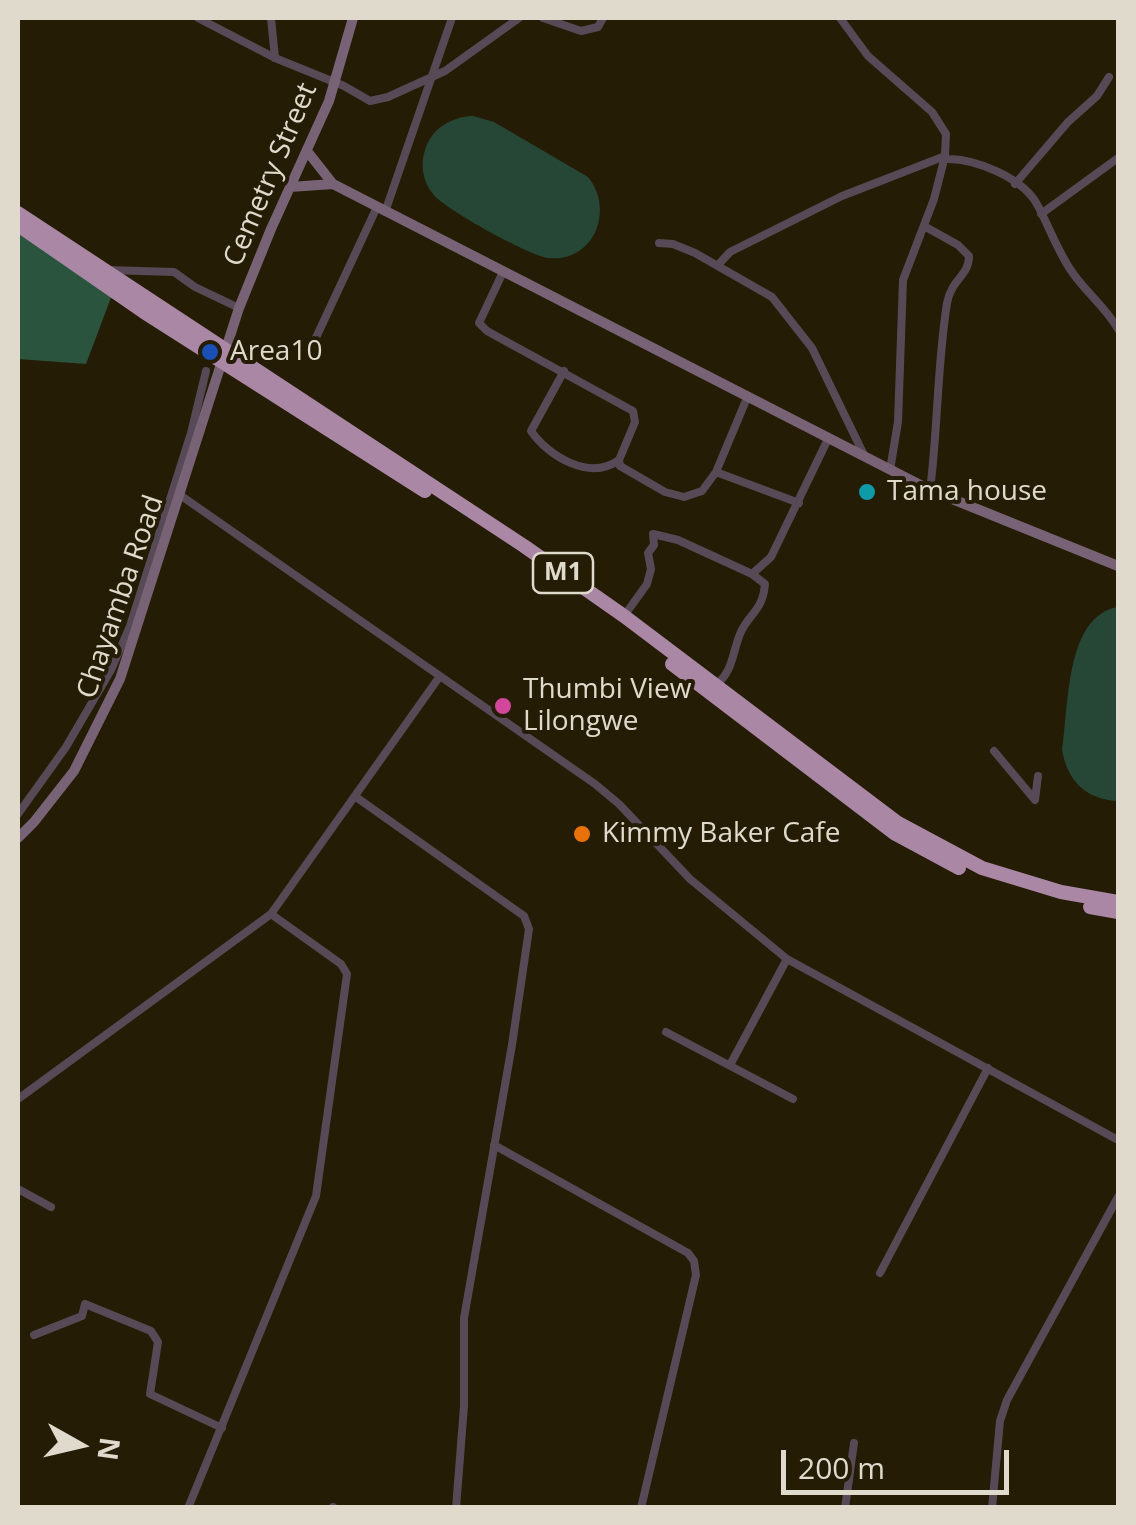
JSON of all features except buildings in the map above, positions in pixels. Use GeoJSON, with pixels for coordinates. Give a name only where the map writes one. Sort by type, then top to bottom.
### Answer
{"type":"FeatureCollection","features":[{"type":"Feature","properties":{"kind":"highway","name":"M1"},"geometry":{"type":"LineString","coordinates":[[18,212],[576,592],[840,794],[926,853],[1008,888],[1118,912]]}},
{"type":"Feature","properties":{"kind":"highway","name":"M1"},"geometry":{"type":"LineString","coordinates":[[18,225],[144,312],[226,355],[524,546],[624,616],[868,802],[944,850],[1035,886],[1118,902]]}},
{"type":"Feature","properties":{"kind":"street"},"geometry":{"type":"LineString","coordinates":[[198,18],[367,100],[376,100],[432,76],[465,58],[520,18]]}},
{"type":"Feature","properties":{"kind":"street"},"geometry":{"type":"LineString","coordinates":[[271,18],[275,58]]}},
{"type":"Feature","properties":{"kind":"street","name":"Cemetry Street"},"geometry":{"type":"LineString","coordinates":[[226,355],[239,308],[335,82],[353,18]]}},
{"type":"Feature","properties":{"kind":"street"},"geometry":{"type":"LineString","coordinates":[[312,344],[381,210],[452,18]]}},
{"type":"Feature","properties":{"kind":"street"},"geometry":{"type":"LineString","coordinates":[[543,18],[582,31],[598,27],[602,18]]}},
{"type":"Feature","properties":{"kind":"street"},"geometry":{"type":"LineString","coordinates":[[840,18],[868,56],[932,112],[946,134],[945,157],[904,280],[898,422],[890,470]]}},
{"type":"Feature","properties":{"kind":"street"},"geometry":{"type":"LineString","coordinates":[[1015,184],[1110,77]]}},
{"type":"Feature","properties":{"kind":"street"},"geometry":{"type":"LineString","coordinates":[[308,151],[333,184],[747,398],[930,490],[1118,566]]}},
{"type":"Feature","properties":{"kind":"street"},"geometry":{"type":"LineString","coordinates":[[718,265],[730,252],[842,196],[945,157],[990,167],[1036,202],[1071,270],[1112,315],[1118,329]]}},
{"type":"Feature","properties":{"kind":"street"},"geometry":{"type":"LineString","coordinates":[[1041,214],[1118,158]]}},
{"type":"Feature","properties":{"kind":"street"},"geometry":{"type":"LineString","coordinates":[[290,188],[333,184]]}},
{"type":"Feature","properties":{"kind":"street"},"geometry":{"type":"LineString","coordinates":[[924,226],[969,256],[966,271],[953,282],[942,334],[930,490]]}},
{"type":"Feature","properties":{"kind":"street"},"geometry":{"type":"LineString","coordinates":[[659,243],[674,244],[718,265],[772,297],[812,348],[866,458]]}},
{"type":"Feature","properties":{"kind":"street"},"geometry":{"type":"LineString","coordinates":[[104,271],[174,272],[239,308]]}},
{"type":"Feature","properties":{"kind":"street"},"geometry":{"type":"LineString","coordinates":[[503,272],[479,323],[487,331],[564,371],[633,411],[635,422],[614,464],[580,468],[541,446],[531,431],[564,371]]}},
{"type":"Feature","properties":{"kind":"street","name":"Chayamba Road"},"geometry":{"type":"LineString","coordinates":[[18,838],[74,771],[105,712],[131,650],[226,355]]}},
{"type":"Feature","properties":{"kind":"street"},"geometry":{"type":"LineString","coordinates":[[18,814],[66,747],[111,670],[130,626],[191,433],[206,371]]}},
{"type":"Feature","properties":{"kind":"street"},"geometry":{"type":"LineString","coordinates":[[619,460],[624,471],[647,484],[684,497],[702,492],[716,472],[747,398]]}},
{"type":"Feature","properties":{"kind":"street"},"geometry":{"type":"LineString","coordinates":[[752,574],[771,557],[828,439]]}},
{"type":"Feature","properties":{"kind":"street"},"geometry":{"type":"LineString","coordinates":[[716,472],[799,503]]}},
{"type":"Feature","properties":{"kind":"street"},"geometry":{"type":"LineString","coordinates":[[180,495],[611,796],[690,879],[787,959],[1118,1140]]}},
{"type":"Feature","properties":{"kind":"street"},"geometry":{"type":"LineString","coordinates":[[624,616],[647,584],[653,534],[678,540],[752,574],[765,584],[762,604],[741,631],[730,670],[716,686]]}},
{"type":"Feature","properties":{"kind":"street"},"geometry":{"type":"LineString","coordinates":[[18,1098],[271,914],[440,676]]}},
{"type":"Feature","properties":{"kind":"street"},"geometry":{"type":"LineString","coordinates":[[994,751],[1035,800],[1038,776]]}},
{"type":"Feature","properties":{"kind":"street"},"geometry":{"type":"LineString","coordinates":[[356,797],[524,916],[529,930],[462,1336],[464,1406],[456,1508]]}},
{"type":"Feature","properties":{"kind":"street"},"geometry":{"type":"LineString","coordinates":[[188,1508],[316,1196],[346,985],[346,974],[340,964],[271,914]]}},
{"type":"Feature","properties":{"kind":"street"},"geometry":{"type":"LineString","coordinates":[[730,1065],[787,959]]}},
{"type":"Feature","properties":{"kind":"street"},"geometry":{"type":"LineString","coordinates":[[666,1032],[793,1099]]}},
{"type":"Feature","properties":{"kind":"street"},"geometry":{"type":"LineString","coordinates":[[880,1273],[988,1068]]}},
{"type":"Feature","properties":{"kind":"street"},"geometry":{"type":"LineString","coordinates":[[494,1145],[694,1260],[696,1275],[641,1508]]}},
{"type":"Feature","properties":{"kind":"street"},"geometry":{"type":"LineString","coordinates":[[18,1189],[52,1207]]}},
{"type":"Feature","properties":{"kind":"street"},"geometry":{"type":"LineString","coordinates":[[992,1508],[1000,1421],[1007,1400],[1118,1197]]}},
{"type":"Feature","properties":{"kind":"street"},"geometry":{"type":"LineString","coordinates":[[34,1335],[82,1316],[86,1304],[151,1331],[158,1342],[150,1394],[222,1428]]}},
{"type":"Feature","properties":{"kind":"street"},"geometry":{"type":"LineString","coordinates":[[845,1508],[854,1444]]}},
{"type":"Feature","properties":{"kind":"green space"},"geometry":{"type":"Polygon","coordinates":[[[473,116],[494,122],[588,177],[600,204],[595,232],[588,243],[564,257],[538,255],[469,220],[433,194],[423,167],[428,142],[443,125],[473,116]]]}},
{"type":"Feature","properties":{"kind":"green space"},"geometry":{"type":"Polygon","coordinates":[[[18,228],[112,295],[86,364],[18,359],[18,228]]]}},
{"type":"Feature","properties":{"kind":"green space"},"geometry":{"type":"Polygon","coordinates":[[[1118,607],[1118,800],[1114,801],[1094,796],[1079,786],[1068,770],[1062,750],[1079,645],[1088,627],[1101,614],[1118,607]]]}},
{"type":"Feature","properties":{"kind":"place","name":"Area10"},"geometry":{"type":"Point","coordinates":[210,352]}},
{"type":"Feature","properties":{"kind":"place","name":"Tama house"},"geometry":{"type":"Point","coordinates":[867,492]}},
{"type":"Feature","properties":{"kind":"place","name":"Thumbi View Lilongwe"},"geometry":{"type":"Point","coordinates":[503,706]}},
{"type":"Feature","properties":{"kind":"place","name":"Kimmy Baker Cafe"},"geometry":{"type":"Point","coordinates":[582,834]}}]}
